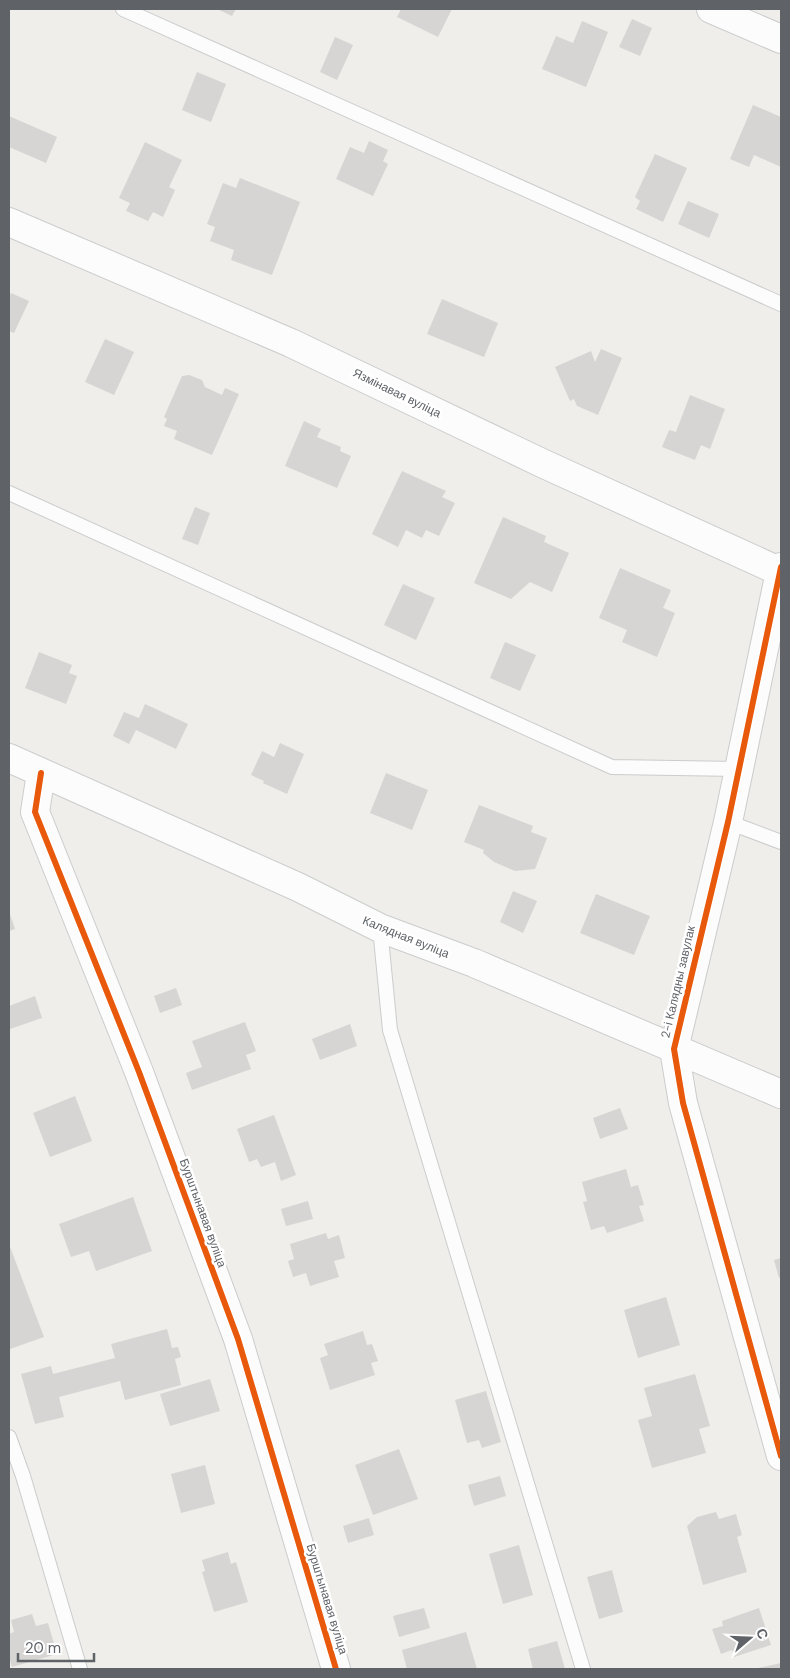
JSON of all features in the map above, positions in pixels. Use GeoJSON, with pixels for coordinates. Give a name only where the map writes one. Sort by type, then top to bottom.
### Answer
{"type":"FeatureCollection","features":[{"type":"Feature","properties":{"kind":"street"},"geometry":{"type":"LineString","coordinates":[[711,9],[781,40]]}},
{"type":"Feature","properties":{"kind":"street","name":"Язмінавая вуліца"},"geometry":{"type":"LineString","coordinates":[[9,222],[291,343],[544,464],[781,570]]}},
{"type":"Feature","properties":{"kind":"street","name":"2-і Калядны завулак"},"geometry":{"type":"LineString","coordinates":[[781,570],[728,822],[674,1049],[683,1103],[781,1456]]}},
{"type":"Feature","properties":{"kind":"street","name":"Калядная вуліца"},"geometry":{"type":"LineString","coordinates":[[9,758],[298,886],[380,928],[474,963],[781,1094]]}},
{"type":"Feature","properties":{"kind":"street","name":"Бурштынавая вуліца"},"geometry":{"type":"LineString","coordinates":[[41,773],[35,812],[138,1072],[238,1339],[336,1669]]}},
{"type":"Feature","properties":{"kind":"lane"},"geometry":{"type":"LineString","coordinates":[[123,9],[781,304]]}},
{"type":"Feature","properties":{"kind":"lane"},"geometry":{"type":"LineString","coordinates":[[9,493],[612,767],[739,769]]}},
{"type":"Feature","properties":{"kind":"lane"},"geometry":{"type":"LineString","coordinates":[[728,822],[781,842]]}},
{"type":"Feature","properties":{"kind":"lane"},"geometry":{"type":"LineString","coordinates":[[380,928],[390,1030],[584,1669]]}},
{"type":"Feature","properties":{"kind":"lane"},"geometry":{"type":"LineString","coordinates":[[9,1437],[23,1476],[80,1669]]}},
{"type":"Feature","properties":{"kind":"building"},"geometry":{"type":"Polygon","coordinates":[[[217,9],[236,9],[232,16],[217,9]]]}},
{"type":"Feature","properties":{"kind":"building"},"geometry":{"type":"Polygon","coordinates":[[[401,9],[452,9],[438,37],[397,17],[401,9]]]}},
{"type":"Feature","properties":{"kind":"building"},"geometry":{"type":"Polygon","coordinates":[[[632,19],[652,28],[640,56],[619,47],[632,19]]]}},
{"type":"Feature","properties":{"kind":"building"},"geometry":{"type":"Polygon","coordinates":[[[582,21],[608,32],[586,87],[542,69],[556,36],[573,43],[582,21]]]}},
{"type":"Feature","properties":{"kind":"building"},"geometry":{"type":"Polygon","coordinates":[[[335,37],[353,45],[337,80],[320,72],[335,37]]]}},
{"type":"Feature","properties":{"kind":"building"},"geometry":{"type":"Polygon","coordinates":[[[197,72],[226,84],[211,122],[182,110],[197,72]]]}},
{"type":"Feature","properties":{"kind":"building"},"geometry":{"type":"Polygon","coordinates":[[[753,105],[781,117],[781,167],[754,155],[749,167],[730,159],[753,105]]]}},
{"type":"Feature","properties":{"kind":"building"},"geometry":{"type":"Polygon","coordinates":[[[9,116],[57,137],[46,163],[9,147],[9,116]]]}},
{"type":"Feature","properties":{"kind":"building"},"geometry":{"type":"Polygon","coordinates":[[[369,141],[388,150],[383,161],[388,164],[373,196],[336,179],[350,147],[364,153],[369,141]]]}},
{"type":"Feature","properties":{"kind":"building"},"geometry":{"type":"Polygon","coordinates":[[[145,142],[182,160],[169,187],[175,190],[163,217],[153,212],[148,221],[126,211],[130,203],[119,198],[145,142]]]}},
{"type":"Feature","properties":{"kind":"building"},"geometry":{"type":"Polygon","coordinates":[[[655,154],[687,168],[663,222],[636,209],[640,201],[635,197],[655,154]]]}},
{"type":"Feature","properties":{"kind":"building"},"geometry":{"type":"Polygon","coordinates":[[[240,178],[300,202],[272,275],[231,260],[234,250],[210,241],[215,227],[207,224],[223,183],[236,188],[240,178]]]}},
{"type":"Feature","properties":{"kind":"building"},"geometry":{"type":"Polygon","coordinates":[[[688,201],[719,214],[709,238],[678,224],[688,201]]]}},
{"type":"Feature","properties":{"kind":"building"},"geometry":{"type":"Polygon","coordinates":[[[11,293],[29,301],[14,333],[9,331],[9,298],[11,293]]]}},
{"type":"Feature","properties":{"kind":"building"},"geometry":{"type":"Polygon","coordinates":[[[442,299],[498,323],[484,357],[427,334],[442,299]]]}},
{"type":"Feature","properties":{"kind":"building"},"geometry":{"type":"Polygon","coordinates":[[[105,339],[134,352],[114,395],[85,382],[105,339]]]}},
{"type":"Feature","properties":{"kind":"building"},"geometry":{"type":"Polygon","coordinates":[[[601,349],[622,358],[598,415],[577,406],[574,399],[570,401],[555,367],[591,351],[595,362],[601,349]]]}},
{"type":"Feature","properties":{"kind":"building"},"geometry":{"type":"Polygon","coordinates":[[[189,375],[202,380],[205,387],[222,395],[225,388],[239,394],[212,455],[174,439],[177,431],[164,426],[167,419],[164,417],[182,376],[189,375]]]}},
{"type":"Feature","properties":{"kind":"building"},"geometry":{"type":"Polygon","coordinates":[[[690,395],[725,409],[710,449],[701,445],[695,460],[662,447],[669,430],[676,432],[690,395]]]}},
{"type":"Feature","properties":{"kind":"building"},"geometry":{"type":"Polygon","coordinates":[[[304,421],[321,429],[317,437],[341,447],[340,451],[351,456],[337,488],[285,466],[304,421]]]}},
{"type":"Feature","properties":{"kind":"building"},"geometry":{"type":"Polygon","coordinates":[[[402,471],[446,491],[442,497],[455,503],[439,536],[426,530],[422,538],[406,530],[398,547],[372,534],[402,471]]]}},
{"type":"Feature","properties":{"kind":"building"},"geometry":{"type":"Polygon","coordinates":[[[195,507],[210,513],[198,545],[182,539],[195,507]]]}},
{"type":"Feature","properties":{"kind":"building"},"geometry":{"type":"Polygon","coordinates":[[[503,517],[546,536],[544,542],[569,553],[552,592],[530,582],[511,599],[474,583],[503,517]]]}},
{"type":"Feature","properties":{"kind":"building"},"geometry":{"type":"Polygon","coordinates":[[[620,568],[671,590],[663,608],[675,613],[657,657],[622,642],[627,630],[599,618],[620,568]]]}},
{"type":"Feature","properties":{"kind":"building"},"geometry":{"type":"Polygon","coordinates":[[[403,584],[435,598],[416,640],[384,625],[403,584]]]}},
{"type":"Feature","properties":{"kind":"building"},"geometry":{"type":"Polygon","coordinates":[[[505,642],[536,655],[520,691],[490,678],[505,642]]]}},
{"type":"Feature","properties":{"kind":"building"},"geometry":{"type":"Polygon","coordinates":[[[39,652],[72,665],[69,673],[77,676],[66,704],[25,688],[39,652]]]}},
{"type":"Feature","properties":{"kind":"building"},"geometry":{"type":"Polygon","coordinates":[[[145,704],[188,724],[176,749],[136,730],[129,744],[113,736],[124,712],[139,718],[145,704]]]}},
{"type":"Feature","properties":{"kind":"building"},"geometry":{"type":"Polygon","coordinates":[[[280,743],[304,754],[287,794],[251,775],[262,751],[274,757],[280,743]]]}},
{"type":"Feature","properties":{"kind":"building"},"geometry":{"type":"Polygon","coordinates":[[[386,773],[428,790],[412,830],[370,813],[386,773]]]}},
{"type":"Feature","properties":{"kind":"building"},"geometry":{"type":"Polygon","coordinates":[[[479,805],[533,826],[531,832],[547,838],[535,869],[515,871],[494,862],[483,853],[484,850],[464,842],[479,805]]]}},
{"type":"Feature","properties":{"kind":"building"},"geometry":{"type":"Polygon","coordinates":[[[513,891],[537,901],[523,933],[500,922],[513,891]]]}},
{"type":"Feature","properties":{"kind":"building"},"geometry":{"type":"Polygon","coordinates":[[[596,894],[650,916],[634,955],[580,933],[596,894]]]}},
{"type":"Feature","properties":{"kind":"building"},"geometry":{"type":"Polygon","coordinates":[[[9,911],[15,929],[9,931],[9,911]]]}},
{"type":"Feature","properties":{"kind":"building"},"geometry":{"type":"Polygon","coordinates":[[[176,988],[182,1005],[160,1013],[154,996],[176,988]]]}},
{"type":"Feature","properties":{"kind":"building"},"geometry":{"type":"Polygon","coordinates":[[[35,996],[42,1018],[10,1029],[9,1006],[35,996]]]}},
{"type":"Feature","properties":{"kind":"building"},"geometry":{"type":"Polygon","coordinates":[[[245,1022],[256,1051],[246,1055],[251,1069],[192,1090],[186,1073],[202,1067],[192,1041],[245,1022]]]}},
{"type":"Feature","properties":{"kind":"building"},"geometry":{"type":"Polygon","coordinates":[[[350,1024],[357,1046],[320,1060],[312,1039],[350,1024]]]}},
{"type":"Feature","properties":{"kind":"building"},"geometry":{"type":"Polygon","coordinates":[[[75,1096],[92,1141],[50,1157],[33,1113],[75,1096]]]}},
{"type":"Feature","properties":{"kind":"building"},"geometry":{"type":"Polygon","coordinates":[[[620,1108],[628,1129],[600,1139],[593,1118],[620,1108]]]}},
{"type":"Feature","properties":{"kind":"building"},"geometry":{"type":"Polygon","coordinates":[[[274,1115],[296,1175],[281,1181],[275,1162],[261,1167],[257,1159],[249,1162],[237,1129],[274,1115]]]}},
{"type":"Feature","properties":{"kind":"building"},"geometry":{"type":"Polygon","coordinates":[[[626,1169],[631,1187],[638,1185],[644,1205],[639,1206],[644,1221],[607,1233],[604,1226],[591,1230],[583,1202],[587,1201],[582,1182],[626,1169]]]}},
{"type":"Feature","properties":{"kind":"building"},"geometry":{"type":"Polygon","coordinates":[[[133,1197],[152,1251],[96,1271],[89,1251],[71,1257],[59,1224],[133,1197]]]}},
{"type":"Feature","properties":{"kind":"building"},"geometry":{"type":"Polygon","coordinates":[[[308,1201],[313,1219],[286,1226],[281,1209],[308,1201]]]}},
{"type":"Feature","properties":{"kind":"building"},"geometry":{"type":"Polygon","coordinates":[[[326,1233],[328,1239],[339,1235],[345,1258],[334,1261],[339,1277],[310,1286],[306,1273],[293,1277],[288,1261],[294,1259],[290,1244],[326,1233]]]}},
{"type":"Feature","properties":{"kind":"building"},"geometry":{"type":"Polygon","coordinates":[[[9,1244],[44,1337],[10,1349],[9,1345],[9,1244]]]}},
{"type":"Feature","properties":{"kind":"building"},"geometry":{"type":"Polygon","coordinates":[[[781,1258],[781,1277],[779,1278],[774,1260],[781,1258]]]}},
{"type":"Feature","properties":{"kind":"building"},"geometry":{"type":"Polygon","coordinates":[[[666,1297],[680,1345],[638,1358],[624,1310],[666,1297]]]}},
{"type":"Feature","properties":{"kind":"building"},"geometry":{"type":"Polygon","coordinates":[[[167,1329],[172,1348],[178,1347],[181,1357],[175,1359],[181,1385],[125,1400],[120,1381],[59,1397],[64,1417],[35,1424],[21,1374],[51,1366],[53,1374],[115,1358],[111,1344],[167,1329]]]}},
{"type":"Feature","properties":{"kind":"building"},"geometry":{"type":"Polygon","coordinates":[[[363,1331],[367,1345],[372,1344],[378,1361],[371,1363],[375,1375],[330,1390],[320,1358],[328,1355],[324,1344],[363,1331]]]}},
{"type":"Feature","properties":{"kind":"building"},"geometry":{"type":"Polygon","coordinates":[[[695,1374],[710,1426],[699,1429],[706,1453],[652,1468],[638,1420],[652,1416],[644,1388],[695,1374]]]}},
{"type":"Feature","properties":{"kind":"building"},"geometry":{"type":"Polygon","coordinates":[[[210,1379],[220,1411],[170,1426],[160,1394],[210,1379]]]}},
{"type":"Feature","properties":{"kind":"building"},"geometry":{"type":"Polygon","coordinates":[[[486,1391],[501,1442],[482,1448],[479,1440],[467,1443],[455,1400],[486,1391]]]}},
{"type":"Feature","properties":{"kind":"building"},"geometry":{"type":"Polygon","coordinates":[[[399,1449],[418,1499],[373,1515],[355,1465],[399,1449]]]}},
{"type":"Feature","properties":{"kind":"building"},"geometry":{"type":"Polygon","coordinates":[[[205,1465],[215,1504],[181,1513],[171,1474],[205,1465]]]}},
{"type":"Feature","properties":{"kind":"building"},"geometry":{"type":"Polygon","coordinates":[[[500,1476],[506,1496],[474,1506],[468,1485],[500,1476]]]}},
{"type":"Feature","properties":{"kind":"building"},"geometry":{"type":"Polygon","coordinates":[[[716,1512],[719,1519],[736,1514],[742,1535],[737,1537],[747,1572],[703,1585],[687,1526],[697,1517],[716,1512]]]}},
{"type":"Feature","properties":{"kind":"building"},"geometry":{"type":"Polygon","coordinates":[[[369,1518],[374,1535],[348,1543],[343,1526],[369,1518]]]}},
{"type":"Feature","properties":{"kind":"building"},"geometry":{"type":"Polygon","coordinates":[[[519,1545],[533,1595],[503,1604],[489,1554],[519,1545]]]}},
{"type":"Feature","properties":{"kind":"building"},"geometry":{"type":"Polygon","coordinates":[[[228,1552],[231,1564],[236,1562],[248,1602],[214,1612],[202,1572],[205,1571],[202,1560],[228,1552]]]}},
{"type":"Feature","properties":{"kind":"building"},"geometry":{"type":"Polygon","coordinates":[[[612,1570],[623,1612],[599,1619],[587,1577],[612,1570]]]}},
{"type":"Feature","properties":{"kind":"building"},"geometry":{"type":"Polygon","coordinates":[[[424,1608],[430,1628],[399,1637],[393,1616],[424,1608]]]}},
{"type":"Feature","properties":{"kind":"building"},"geometry":{"type":"Polygon","coordinates":[[[759,1608],[771,1645],[734,1657],[732,1650],[721,1654],[712,1629],[723,1626],[722,1621],[759,1608]]]}},
{"type":"Feature","properties":{"kind":"building"},"geometry":{"type":"Polygon","coordinates":[[[32,1614],[36,1626],[48,1623],[57,1654],[12,1667],[9,1657],[9,1634],[14,1632],[11,1620],[32,1614]]]}},
{"type":"Feature","properties":{"kind":"building"},"geometry":{"type":"Polygon","coordinates":[[[466,1632],[477,1669],[407,1669],[402,1650],[466,1632]]]}},
{"type":"Feature","properties":{"kind":"building"},"geometry":{"type":"Polygon","coordinates":[[[557,1641],[565,1669],[533,1669],[528,1649],[557,1641]]]}},
{"type":"Feature","properties":{"kind":"building"},"geometry":{"type":"Polygon","coordinates":[[[781,1663],[781,1669],[758,1669],[758,1668],[781,1663]]]}},
{"type":"Feature","properties":{"kind":"cycle path"},"geometry":{"type":"LineString","coordinates":[[781,567],[728,822],[674,1049],[683,1103],[781,1456]]}},
{"type":"Feature","properties":{"kind":"cycle path"},"geometry":{"type":"LineString","coordinates":[[41,773],[35,812],[139,1072],[238,1339],[336,1669]]}}]}
